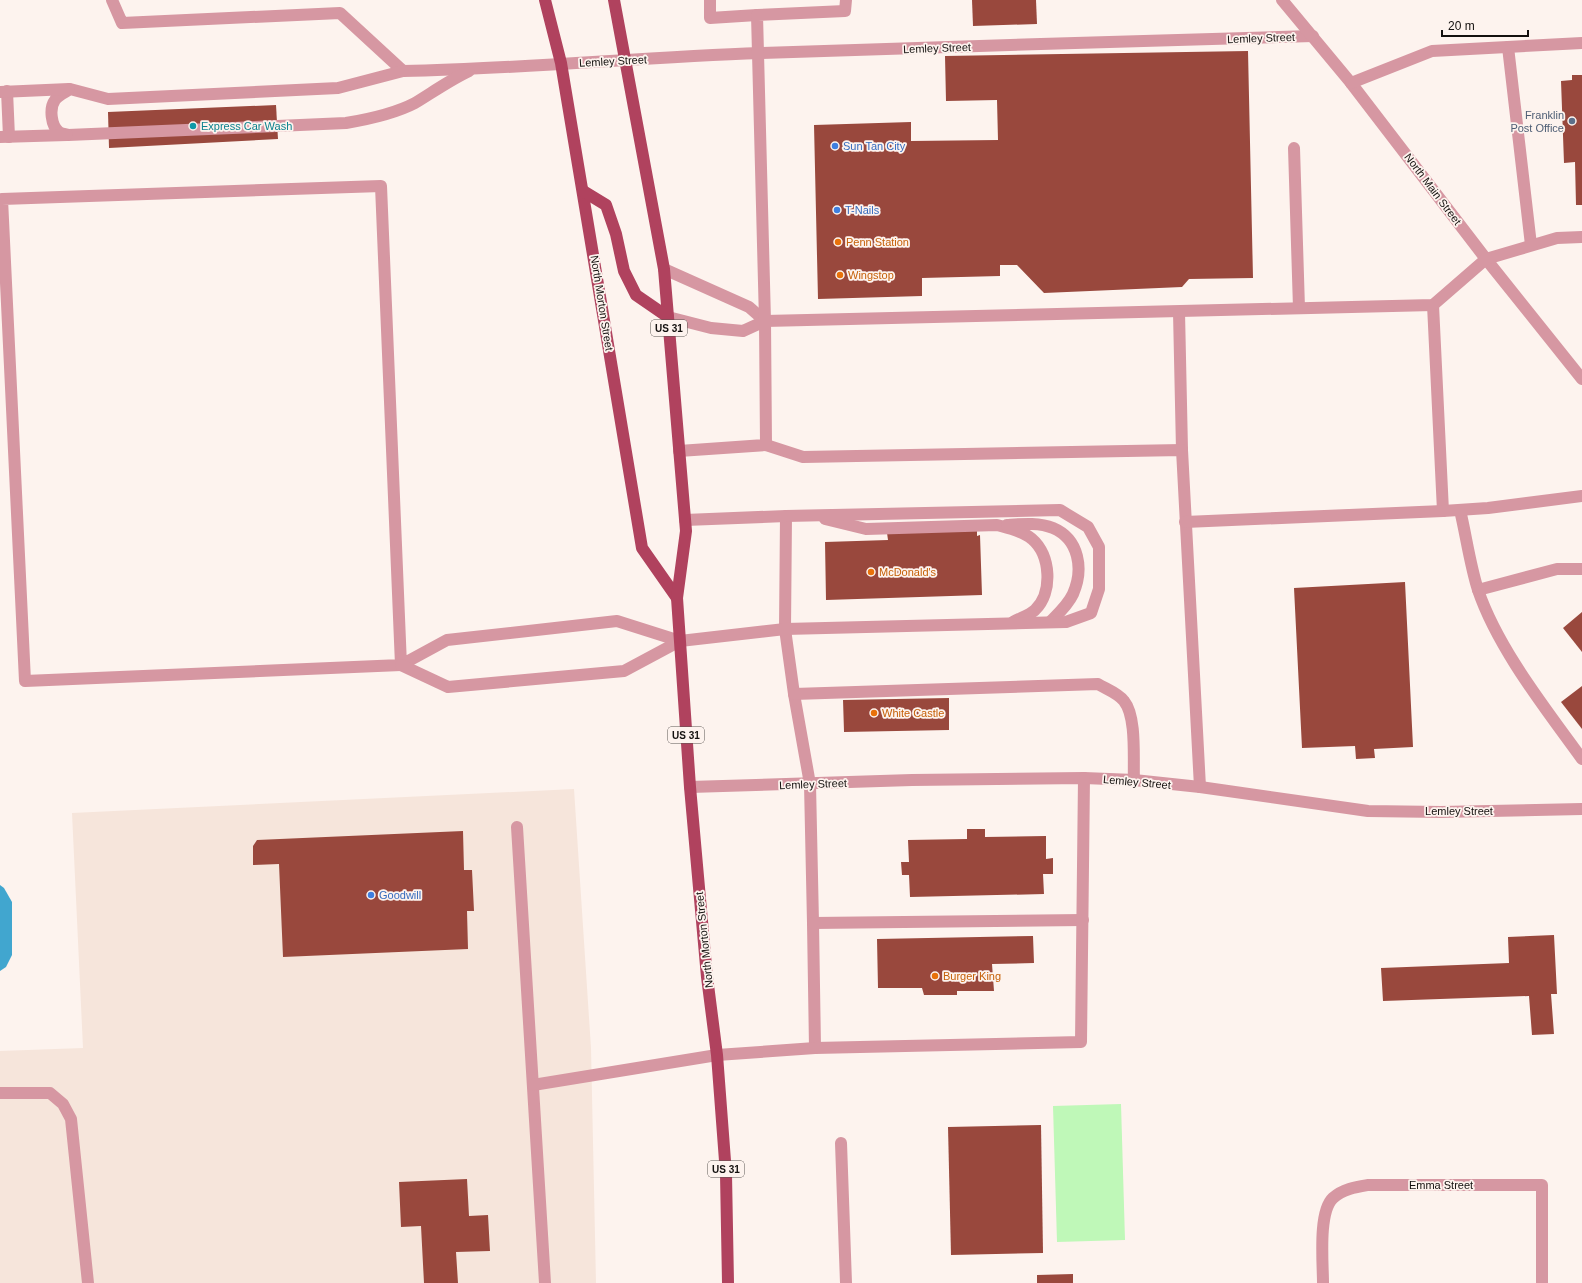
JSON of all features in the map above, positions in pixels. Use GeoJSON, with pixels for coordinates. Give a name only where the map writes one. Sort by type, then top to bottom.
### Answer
{"type":"FeatureCollection","features":[{"type":"Feature","properties":{"kind":"main road","name":"North Morton Street"},"geometry":{"type":"LineString","coordinates":[[545,0],[561,63],[642,548],[677,598]]}},
{"type":"Feature","properties":{"kind":"main road","name":"North Morton Street"},"geometry":{"type":"LineString","coordinates":[[614,0],[664,269],[686,531],[677,598],[690,788],[717,1055],[726,1174],[728,1283]]}},
{"type":"Feature","properties":{"kind":"main road"},"geometry":{"type":"LineString","coordinates":[[583,191],[606,205],[616,234],[624,271],[636,296],[668,317]]}},
{"type":"Feature","properties":{"kind":"street"},"geometry":{"type":"LineString","coordinates":[[112,0],[122,23],[340,13],[403,71]]}},
{"type":"Feature","properties":{"kind":"street"},"geometry":{"type":"LineString","coordinates":[[710,0],[710,18],[845,11],[846,0]]}},
{"type":"Feature","properties":{"kind":"street","name":"North Main Street"},"geometry":{"type":"LineString","coordinates":[[1282,0],[1351,83],[1486,258],[1582,379]]}},
{"type":"Feature","properties":{"kind":"street"},"geometry":{"type":"LineString","coordinates":[[757,15],[766,321],[766,445]]}},
{"type":"Feature","properties":{"kind":"street","name":"Lemley Street"},"geometry":{"type":"LineString","coordinates":[[3,92],[70,89],[108,99],[338,88],[403,71],[472,70],[561,63],[758,53],[1313,36]]}},
{"type":"Feature","properties":{"kind":"street"},"geometry":{"type":"LineString","coordinates":[[1351,83],[1432,51],[1582,44]]}},
{"type":"Feature","properties":{"kind":"street"},"geometry":{"type":"LineString","coordinates":[[1508,47],[1530,245]]}},
{"type":"Feature","properties":{"kind":"street"},"geometry":{"type":"LineString","coordinates":[[3,92],[4,137],[346,123],[375,118],[397,111],[472,70]]}},
{"type":"Feature","properties":{"kind":"street"},"geometry":{"type":"LineString","coordinates":[[68,135],[60,133],[55,128],[52,119],[52,109],[55,100],[70,89]]}},
{"type":"Feature","properties":{"kind":"street"},"geometry":{"type":"LineString","coordinates":[[1294,148],[1299,308]]}},
{"type":"Feature","properties":{"kind":"street"},"geometry":{"type":"LineString","coordinates":[[401,665],[381,186],[2,198],[25,681],[401,665],[447,640],[617,621],[680,641]]}},
{"type":"Feature","properties":{"kind":"street"},"geometry":{"type":"LineString","coordinates":[[668,317],[711,328],[743,332],[766,321],[1433,305],[1486,258],[1557,238],[1582,237]]}},
{"type":"Feature","properties":{"kind":"street"},"geometry":{"type":"LineString","coordinates":[[664,269],[749,306],[766,321]]}},
{"type":"Feature","properties":{"kind":"street"},"geometry":{"type":"LineString","coordinates":[[1433,305],[1443,511]]}},
{"type":"Feature","properties":{"kind":"street"},"geometry":{"type":"LineString","coordinates":[[1179,312],[1185,522],[1200,787]]}},
{"type":"Feature","properties":{"kind":"street"},"geometry":{"type":"LineString","coordinates":[[679,450],[766,445],[803,457],[1182,450]]}},
{"type":"Feature","properties":{"kind":"street"},"geometry":{"type":"LineString","coordinates":[[1185,522],[1460,510],[1488,508],[1582,496]]}},
{"type":"Feature","properties":{"kind":"street"},"geometry":{"type":"LineString","coordinates":[[401,665],[448,687],[624,671],[680,641],[785,629],[1066,622],[1091,613],[1100,589],[1100,547],[1088,527],[1060,510],[809,515],[685,520]]}},
{"type":"Feature","properties":{"kind":"street"},"geometry":{"type":"LineString","coordinates":[[1460,510],[1478,590],[1494,629],[1582,760]]}},
{"type":"Feature","properties":{"kind":"street"},"geometry":{"type":"LineString","coordinates":[[809,515],[866,529],[997,525],[1037,525],[1052,528],[1064,535],[1073,545],[1078,557],[1078,574],[1073,594],[1061,612],[1050,622]]}},
{"type":"Feature","properties":{"kind":"street"},"geometry":{"type":"LineString","coordinates":[[786,516],[785,629],[794,694],[810,784],[814,923],[815,1048]]}},
{"type":"Feature","properties":{"kind":"street"},"geometry":{"type":"LineString","coordinates":[[997,525],[1018,532],[1032,539],[1042,552],[1047,568],[1047,584],[1043,599],[1034,610],[1011,623]]}},
{"type":"Feature","properties":{"kind":"street"},"geometry":{"type":"LineString","coordinates":[[1478,590],[1557,569],[1582,569]]}},
{"type":"Feature","properties":{"kind":"street"},"geometry":{"type":"LineString","coordinates":[[794,694],[1098,684],[1124,701],[1129,711],[1133,727],[1134,780]]}},
{"type":"Feature","properties":{"kind":"street"},"geometry":{"type":"LineString","coordinates":[[533,1085],[717,1055],[815,1048],[1081,1042],[1084,778]]}},
{"type":"Feature","properties":{"kind":"street","name":"Lemley Street"},"geometry":{"type":"LineString","coordinates":[[690,788],[912,780],[1084,778],[1134,780],[1200,787],[1368,810],[1441,812],[1582,809]]}},
{"type":"Feature","properties":{"kind":"street"},"geometry":{"type":"LineString","coordinates":[[517,827],[545,1283]]}},
{"type":"Feature","properties":{"kind":"street"},"geometry":{"type":"LineString","coordinates":[[814,923],[1083,920]]}},
{"type":"Feature","properties":{"kind":"street"},"geometry":{"type":"LineString","coordinates":[[0,1093],[50,1093],[63,1104],[71,1119],[88,1283]]}},
{"type":"Feature","properties":{"kind":"street"},"geometry":{"type":"LineString","coordinates":[[841,1143],[846,1283]]}},
{"type":"Feature","properties":{"kind":"street","name":"Emma Street"},"geometry":{"type":"LineString","coordinates":[[1323,1283],[1323,1223],[1333,1198],[1348,1189],[1376,1185],[1542,1185],[1542,1283]]}},
{"type":"Feature","properties":{"kind":"shaded area"},"geometry":{"type":"Polygon","coordinates":[[[574,789],[591,1048],[596,1283],[0,1283],[0,1051],[83,1048],[72,813],[574,789]]]}},
{"type":"Feature","properties":{"kind":"green space"},"geometry":{"type":"Polygon","coordinates":[[[1121,1104],[1125,1240],[1057,1242],[1053,1106],[1121,1104]]]}},
{"type":"Feature","properties":{"kind":"water"},"geometry":{"type":"Polygon","coordinates":[[[0,885],[4,888],[12,902],[12,955],[6,967],[0,971],[0,885]]]}},
{"type":"Feature","properties":{"kind":"building"},"geometry":{"type":"Polygon","coordinates":[[[972,0],[1036,0],[1037,24],[973,26],[972,0]]]}},
{"type":"Feature","properties":{"kind":"building"},"geometry":{"type":"Polygon","coordinates":[[[1248,51],[1253,278],[1189,279],[1182,287],[1044,293],[1017,265],[1000,265],[1000,276],[922,278],[922,296],[818,299],[814,125],[911,122],[911,141],[998,140],[997,100],[946,101],[945,56],[1248,51]]]}},
{"type":"Feature","properties":{"kind":"building","name":"Franklin Post Office"},"geometry":{"type":"Polygon","coordinates":[[[1572,75],[1582,75],[1582,205],[1576,205],[1575,162],[1564,163],[1561,81],[1572,80],[1572,75]]]}},
{"type":"Feature","properties":{"kind":"building","name":"Express Car Wash"},"geometry":{"type":"Polygon","coordinates":[[[276,105],[278,139],[109,148],[108,112],[276,105]]]}},
{"type":"Feature","properties":{"kind":"building"},"geometry":{"type":"Polygon","coordinates":[[[977,530],[977,536],[980,535],[982,595],[826,600],[825,542],[888,540],[887,533],[977,530]]]}},
{"type":"Feature","properties":{"kind":"building"},"geometry":{"type":"Polygon","coordinates":[[[1405,582],[1413,747],[1374,749],[1375,758],[1356,759],[1355,746],[1302,748],[1294,588],[1405,582]]]}},
{"type":"Feature","properties":{"kind":"building"},"geometry":{"type":"Polygon","coordinates":[[[1582,612],[1582,652],[1563,628],[1582,612]]]}},
{"type":"Feature","properties":{"kind":"building"},"geometry":{"type":"Polygon","coordinates":[[[1582,686],[1582,729],[1561,702],[1582,686]]]}},
{"type":"Feature","properties":{"kind":"building"},"geometry":{"type":"Polygon","coordinates":[[[949,698],[949,730],[844,732],[843,700],[949,698]]]}},
{"type":"Feature","properties":{"kind":"building"},"geometry":{"type":"Polygon","coordinates":[[[967,829],[985,829],[985,837],[1046,836],[1046,859],[1053,858],[1053,874],[1043,874],[1044,894],[910,897],[909,875],[902,875],[901,862],[909,862],[908,840],[967,839],[967,829]]]}},
{"type":"Feature","properties":{"kind":"building"},"geometry":{"type":"Polygon","coordinates":[[[463,831],[464,870],[472,870],[474,911],[467,911],[468,949],[283,957],[279,864],[253,865],[253,846],[257,840],[463,831]]]}},
{"type":"Feature","properties":{"kind":"building"},"geometry":{"type":"Polygon","coordinates":[[[1554,935],[1557,994],[1551,994],[1554,1034],[1532,1035],[1529,996],[1383,1001],[1381,968],[1509,963],[1508,937],[1554,935]]]}},
{"type":"Feature","properties":{"kind":"building","name":"Burger King"},"geometry":{"type":"Polygon","coordinates":[[[1033,936],[1034,963],[992,964],[994,991],[957,991],[957,995],[924,995],[922,988],[878,988],[877,939],[1033,936]]]}},
{"type":"Feature","properties":{"kind":"building"},"geometry":{"type":"Polygon","coordinates":[[[1041,1125],[1043,1253],[951,1255],[948,1127],[1041,1125]]]}},
{"type":"Feature","properties":{"kind":"building"},"geometry":{"type":"Polygon","coordinates":[[[467,1179],[469,1216],[488,1215],[490,1251],[456,1252],[458,1283],[424,1283],[421,1226],[401,1227],[399,1182],[467,1179]]]}},
{"type":"Feature","properties":{"kind":"building"},"geometry":{"type":"Polygon","coordinates":[[[1073,1274],[1073,1283],[1037,1283],[1037,1275],[1073,1274]]]}},
{"type":"Feature","properties":{"kind":"place","name":"Franklin Post Office"},"geometry":{"type":"Point","coordinates":[1572,121]}},
{"type":"Feature","properties":{"kind":"place","name":"Express Car Wash"},"geometry":{"type":"Point","coordinates":[193,126]}},
{"type":"Feature","properties":{"kind":"place","name":"Sun Tan City"},"geometry":{"type":"Point","coordinates":[835,146]}},
{"type":"Feature","properties":{"kind":"place","name":"T-Nails"},"geometry":{"type":"Point","coordinates":[837,210]}},
{"type":"Feature","properties":{"kind":"place","name":"Penn Station"},"geometry":{"type":"Point","coordinates":[838,242]}},
{"type":"Feature","properties":{"kind":"place","name":"Wingstop"},"geometry":{"type":"Point","coordinates":[840,275]}},
{"type":"Feature","properties":{"kind":"place","name":"McDonald's"},"geometry":{"type":"Point","coordinates":[871,572]}},
{"type":"Feature","properties":{"kind":"place","name":"White Castle"},"geometry":{"type":"Point","coordinates":[874,713]}},
{"type":"Feature","properties":{"kind":"place","name":"Goodwill"},"geometry":{"type":"Point","coordinates":[371,895]}},
{"type":"Feature","properties":{"kind":"place","name":"Burger King"},"geometry":{"type":"Point","coordinates":[935,976]}}]}
